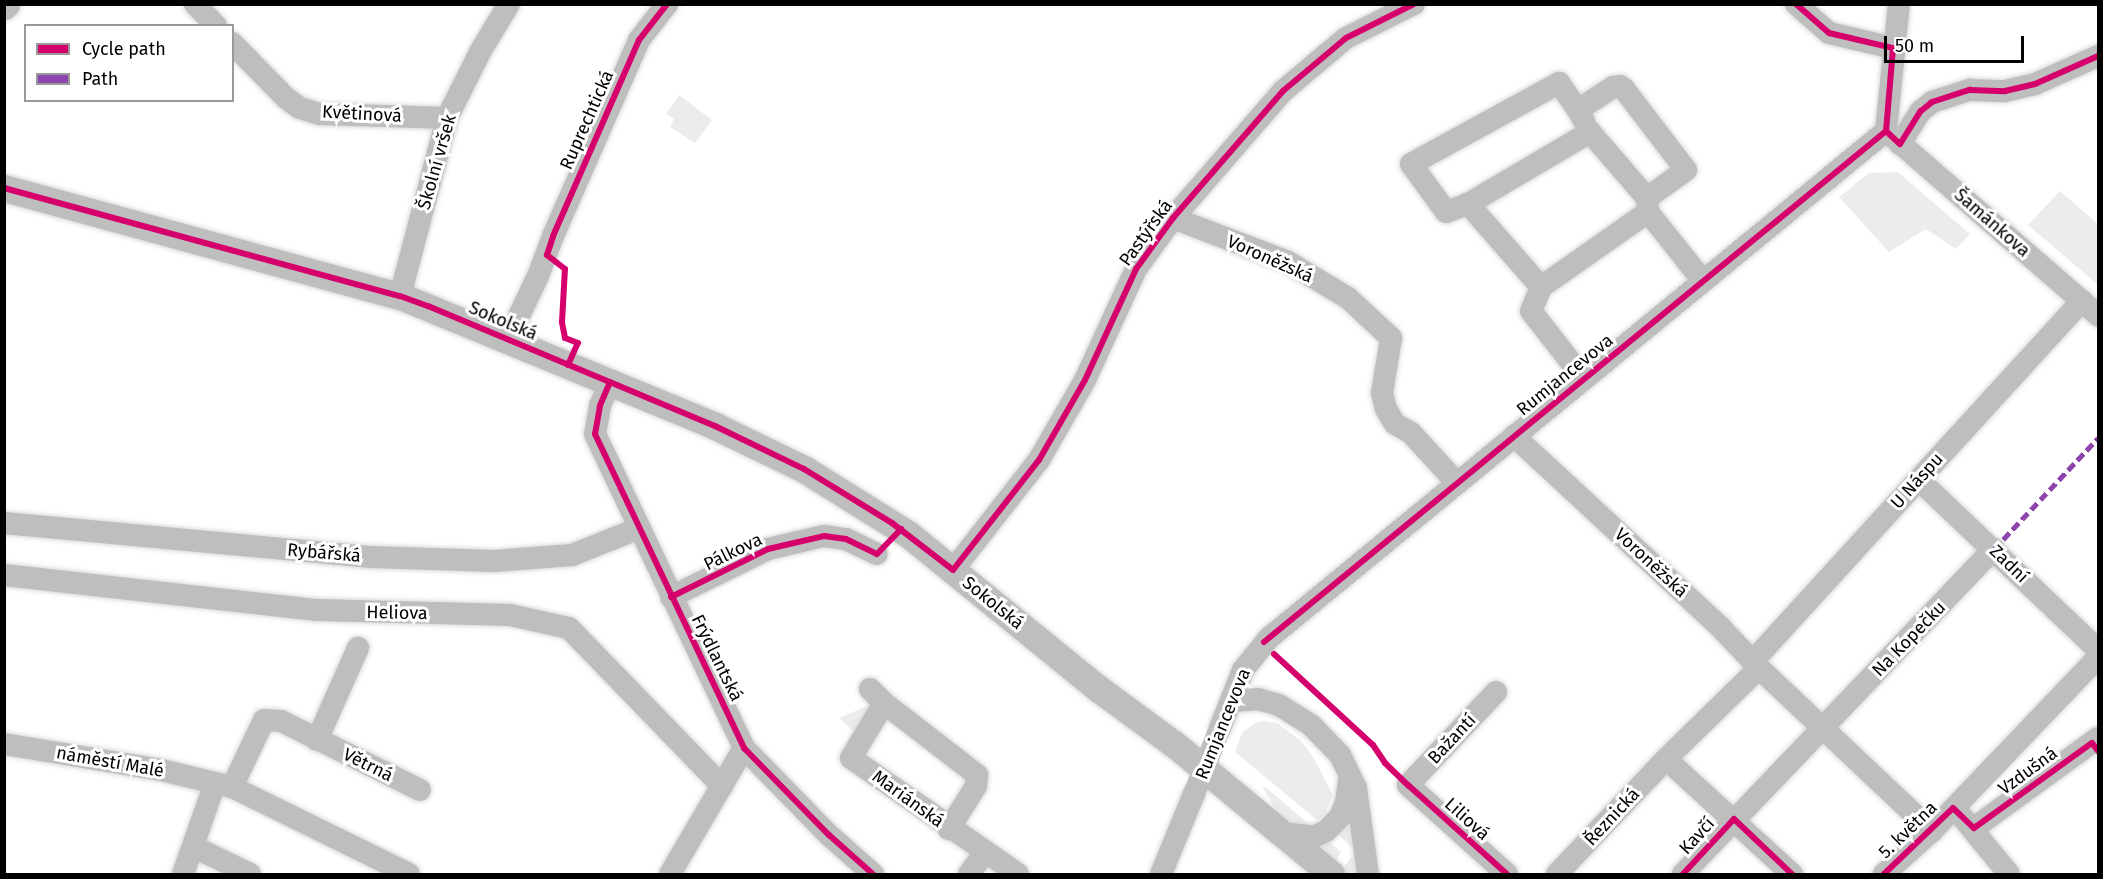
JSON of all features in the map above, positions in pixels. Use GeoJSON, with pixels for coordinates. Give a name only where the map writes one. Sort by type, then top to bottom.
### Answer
{"type":"FeatureCollection","features":[{"type":"Feature","properties":{"kind":"main road","name":"Sokolská"},"geometry":{"type":"LineString","coordinates":[[4,188],[400,296],[715,426],[804,469],[892,523],[1099,689],[1174,744],[1331,874]]}},
{"type":"Feature","properties":{"kind":"street"},"geometry":{"type":"LineString","coordinates":[[195,4],[214,24]]}},
{"type":"Feature","properties":{"kind":"street","name":"Školní vršek"},"geometry":{"type":"LineString","coordinates":[[400,296],[447,118],[480,52],[509,4]]}},
{"type":"Feature","properties":{"kind":"street","name":"Ruprechtická"},"geometry":{"type":"LineString","coordinates":[[508,339],[538,276],[553,236],[639,40],[666,4]]}},
{"type":"Feature","properties":{"kind":"street","name":"Pastýřská"},"geometry":{"type":"LineString","coordinates":[[953,570],[1039,460],[1085,380],[1136,269],[1173,218],[1283,91],[1346,38],[1414,4]]}},
{"type":"Feature","properties":{"kind":"street"},"geometry":{"type":"LineString","coordinates":[[1796,4],[1829,33],[1893,48]]}},
{"type":"Feature","properties":{"kind":"street"},"geometry":{"type":"LineString","coordinates":[[1893,137],[1893,48],[1899,4]]}},
{"type":"Feature","properties":{"kind":"street","name":"Květinová"},"geometry":{"type":"LineString","coordinates":[[234,45],[286,98],[300,108],[320,114],[447,118]]}},
{"type":"Feature","properties":{"kind":"street","name":"Rumjancevova"},"geometry":{"type":"LineString","coordinates":[[1161,874],[1243,670],[1264,642],[1703,281],[1893,137],[1932,102],[1970,90],[2005,91],[2035,84],[2098,56]]}},
{"type":"Feature","properties":{"kind":"street"},"geometry":{"type":"LineString","coordinates":[[1590,132],[1468,204],[1446,212],[1411,164],[1559,83],[1590,132],[1648,205],[1703,281]]}},
{"type":"Feature","properties":{"kind":"street"},"geometry":{"type":"LineString","coordinates":[[1468,204],[1524,271],[1541,287],[1648,205],[1686,170],[1658,131],[1620,86],[1613,87],[1578,110]]}},
{"type":"Feature","properties":{"kind":"street","name":"Šamánkova"},"geometry":{"type":"LineString","coordinates":[[1893,137],[2090,308]]}},
{"type":"Feature","properties":{"kind":"street","name":"Voroněžská"},"geometry":{"type":"LineString","coordinates":[[1173,218],[1288,262],[1348,298],[1391,338],[1382,393],[1386,409],[1395,424],[1411,433],[1456,483]]}},
{"type":"Feature","properties":{"kind":"street","name":"Rumjancevova"},"geometry":{"type":"LineString","coordinates":[[1541,287],[1531,311],[1584,379]]}},
{"type":"Feature","properties":{"kind":"street","name":"U Náspu"},"geometry":{"type":"LineString","coordinates":[[1666,759],[1756,665],[1919,480],[2090,308]]}},
{"type":"Feature","properties":{"kind":"street","name":"Frýdlantská"},"geometry":{"type":"LineString","coordinates":[[610,382],[600,406],[595,435],[744,748],[829,835],[873,874]]}},
{"type":"Feature","properties":{"kind":"street","name":"Voroněžská"},"geometry":{"type":"LineString","coordinates":[[1514,436],[1721,628],[1756,665],[1824,728]]}},
{"type":"Feature","properties":{"kind":"street","name":"Zadní"},"geometry":{"type":"LineString","coordinates":[[1919,480],[2098,650]]}},
{"type":"Feature","properties":{"kind":"street","name":"Rybářská"},"geometry":{"type":"LineString","coordinates":[[4,523],[371,557],[494,561],[572,555],[640,528]]}},
{"type":"Feature","properties":{"kind":"street","name":"Pálkova"},"geometry":{"type":"LineString","coordinates":[[671,597],[768,549],[824,536],[846,539],[877,554]]}},
{"type":"Feature","properties":{"kind":"street","name":"Na Kopečku"},"geometry":{"type":"LineString","coordinates":[[1734,819],[1994,549]]}},
{"type":"Feature","properties":{"kind":"street","name":"Heliova"},"geometry":{"type":"LineString","coordinates":[[4,575],[317,610],[510,615],[569,628],[722,786]]}},
{"type":"Feature","properties":{"kind":"street"},"geometry":{"type":"LineString","coordinates":[[317,740],[358,648]]}},
{"type":"Feature","properties":{"kind":"street","name":"5. května"},"geometry":{"type":"LineString","coordinates":[[1884,874],[1932,831],[2098,657]]}},
{"type":"Feature","properties":{"kind":"street","name":"Bažantí"},"geometry":{"type":"LineString","coordinates":[[1408,785],[1496,692]]}},
{"type":"Feature","properties":{"kind":"street","name":"Mariánská"},"geometry":{"type":"LineString","coordinates":[[949,829],[976,786],[977,775],[877,696],[851,758],[949,829],[1018,874]]}},
{"type":"Feature","properties":{"kind":"street"},"geometry":{"type":"LineString","coordinates":[[1232,702],[1258,699],[1290,711],[1330,743],[1350,773],[1356,788],[1368,874]]}},
{"type":"Feature","properties":{"kind":"street","name":"Větrná"},"geometry":{"type":"LineString","coordinates":[[224,785],[264,720],[281,721],[420,790]]}},
{"type":"Feature","properties":{"kind":"street"},"geometry":{"type":"LineString","coordinates":[[1824,728],[1932,831]]}},
{"type":"Feature","properties":{"kind":"street","name":"náměstí Malé"},"geometry":{"type":"LineString","coordinates":[[4,744],[151,768],[224,785],[396,870]]}},
{"type":"Feature","properties":{"kind":"street","name":"Vzdušná"},"geometry":{"type":"LineString","coordinates":[[1974,828],[2096,744]]}},
{"type":"Feature","properties":{"kind":"street"},"geometry":{"type":"LineString","coordinates":[[670,874],[744,748]]}},
{"type":"Feature","properties":{"kind":"street"},"geometry":{"type":"LineString","coordinates":[[1666,759],[1734,819],[1791,874]]}},
{"type":"Feature","properties":{"kind":"street","name":"Řeznická"},"geometry":{"type":"LineString","coordinates":[[1557,874],[1666,759]]}},
{"type":"Feature","properties":{"kind":"street"},"geometry":{"type":"LineString","coordinates":[[1283,833],[1314,837],[1326,831],[1340,818],[1346,802],[1350,773]]}},
{"type":"Feature","properties":{"kind":"street"},"geometry":{"type":"LineString","coordinates":[[182,874],[224,785]]}},
{"type":"Feature","properties":{"kind":"street","name":"Liliová"},"geometry":{"type":"LineString","coordinates":[[1408,785],[1507,874]]}},
{"type":"Feature","properties":{"kind":"street"},"geometry":{"type":"LineString","coordinates":[[1953,808],[1974,828],[2010,874]]}},
{"type":"Feature","properties":{"kind":"street","name":"Kavčí"},"geometry":{"type":"LineString","coordinates":[[1683,874],[1734,819]]}},
{"type":"Feature","properties":{"kind":"street"},"geometry":{"type":"LineString","coordinates":[[194,847],[250,874]]}},
{"type":"Feature","properties":{"kind":"street"},"geometry":{"type":"LineString","coordinates":[[969,874],[984,853]]}},
{"type":"Feature","properties":{"kind":"shaded area"},"geometry":{"type":"Polygon","coordinates":[[[679,95],[712,120],[695,143],[670,127],[674,119],[666,114],[679,95]]]}},
{"type":"Feature","properties":{"kind":"shaded area"},"geometry":{"type":"Polygon","coordinates":[[[1898,172],[1970,234],[1956,249],[1926,229],[1889,252],[1839,197],[1869,173],[1898,172]]]}},
{"type":"Feature","properties":{"kind":"shaded area"},"geometry":{"type":"Polygon","coordinates":[[[2060,191],[2098,224],[2098,285],[2028,225],[2060,191]]]}},
{"type":"Feature","properties":{"kind":"shaded area"},"geometry":{"type":"Polygon","coordinates":[[[875,703],[857,734],[840,719],[841,717],[875,703]]]}},
{"type":"Feature","properties":{"kind":"shaded area"},"geometry":{"type":"Polygon","coordinates":[[[1265,721],[1277,723],[1301,741],[1313,757],[1333,795],[1324,816],[1317,820],[1235,752],[1242,733],[1255,723],[1265,721]]]}},
{"type":"Feature","properties":{"kind":"shaded area"},"geometry":{"type":"Polygon","coordinates":[[[1266,787],[1313,828],[1283,822],[1263,788],[1266,787]]]}},
{"type":"Feature","properties":{"kind":"shaded area"},"geometry":{"type":"Polygon","coordinates":[[[1349,817],[1354,847],[1353,848],[1336,833],[1349,817]]]}},
{"type":"Feature","properties":{"kind":"shaded area"},"geometry":{"type":"Polygon","coordinates":[[[1328,840],[1341,852],[1336,862],[1314,844],[1328,840]]]}},
{"type":"Feature","properties":{"kind":"shaded area"},"geometry":{"type":"Polygon","coordinates":[[[1351,857],[1356,858],[1358,874],[1344,874],[1341,872],[1351,857]]]}},
{"type":"Feature","properties":{"kind":"tram line"},"geometry":{"type":"LineString","coordinates":[[1878,874],[2098,650]]}},
{"type":"Feature","properties":{"kind":"tram line"},"geometry":{"type":"LineString","coordinates":[[1891,874],[2098,665]]}},
{"type":"Feature","properties":{"kind":"marked path"},"geometry":{"type":"LineString","coordinates":[[1994,549],[2098,438]]}},
{"type":"Feature","properties":{"kind":"cycle path"},"geometry":{"type":"LineString","coordinates":[[568,365],[578,343],[565,338],[562,322],[565,269],[547,255],[553,236],[639,40],[667,4]]}},
{"type":"Feature","properties":{"kind":"cycle path"},"geometry":{"type":"LineString","coordinates":[[4,188],[400,296],[428,306],[715,426],[804,469],[892,523],[953,570],[1039,460],[1085,380],[1136,269],[1173,218],[1283,91],[1346,38],[1414,4]]}},
{"type":"Feature","properties":{"kind":"cycle path"},"geometry":{"type":"LineString","coordinates":[[1796,4],[1829,33],[1893,48],[1886,131]]}},
{"type":"Feature","properties":{"kind":"cycle path"},"geometry":{"type":"LineString","coordinates":[[1886,131],[1900,144],[1921,111],[1932,102],[1970,90],[2005,91],[2035,84],[2098,56]]}},
{"type":"Feature","properties":{"kind":"cycle path"},"geometry":{"type":"LineString","coordinates":[[1264,642],[1886,131]]}},
{"type":"Feature","properties":{"kind":"cycle path"},"geometry":{"type":"LineString","coordinates":[[610,382],[600,406],[595,434],[744,748],[829,835],[873,874]]}},
{"type":"Feature","properties":{"kind":"cycle path"},"geometry":{"type":"LineString","coordinates":[[671,597],[768,549],[824,536],[846,539],[877,554],[901,529]]}},
{"type":"Feature","properties":{"kind":"cycle path"},"geometry":{"type":"LineString","coordinates":[[1274,654],[1373,745],[1385,763],[1408,785],[1507,874]]}},
{"type":"Feature","properties":{"kind":"cycle path"},"geometry":{"type":"LineString","coordinates":[[1884,874],[1953,808],[1974,828],[2092,743],[2098,751]]}},
{"type":"Feature","properties":{"kind":"cycle path"},"geometry":{"type":"LineString","coordinates":[[1683,874],[1734,819],[1792,874]]}}]}
